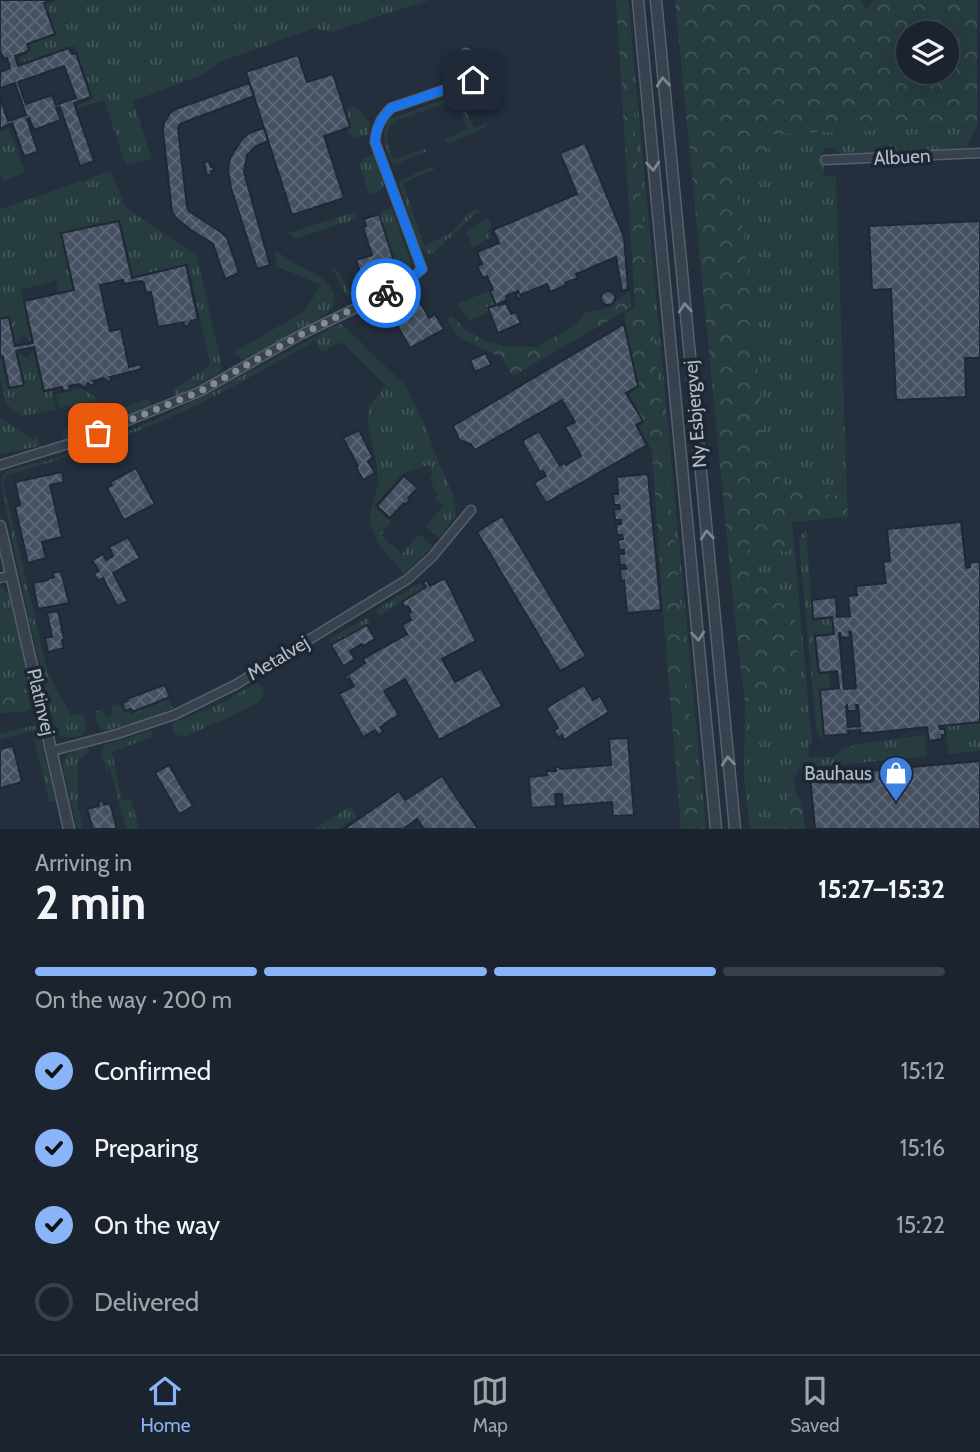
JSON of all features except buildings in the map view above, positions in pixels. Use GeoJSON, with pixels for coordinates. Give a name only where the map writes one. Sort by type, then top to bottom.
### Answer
{"type":"FeatureCollection","features":[{"type":"Feature","properties":{"kind":"street","name":"Ny Esbjergvej"},"geometry":{"type":"LineString","coordinates":[[638,0],[716,829]]}},
{"type":"Feature","properties":{"kind":"street","name":"Ny Esbjergvej"},"geometry":{"type":"LineString","coordinates":[[656,0],[735,829]]}},
{"type":"Feature","properties":{"kind":"street"},"geometry":{"type":"LineString","coordinates":[[0,465],[78,441],[199,392],[302,334],[404,285],[422,269],[375,142],[376,129],[391,108],[473,80],[466,53]]}},
{"type":"Feature","properties":{"kind":"street","name":"Albuen"},"geometry":{"type":"LineString","coordinates":[[825,160],[980,153]]}},
{"type":"Feature","properties":{"kind":"street","name":"Metalvej"},"geometry":{"type":"LineString","coordinates":[[52,751],[174,715],[235,685],[408,579],[432,558],[471,510]]}},
{"type":"Feature","properties":{"kind":"street","name":"Platinvej"},"geometry":{"type":"LineString","coordinates":[[0,526],[69,829]]}},
{"type":"Feature","properties":{"kind":"street"},"geometry":{"type":"LineString","coordinates":[[0,578],[12,575]]}},
{"type":"Feature","properties":{"kind":"green space"},"geometry":{"type":"Polygon","coordinates":[[[57,0],[430,0],[331,32],[314,28],[217,63],[204,74],[133,101],[152,159],[126,165],[104,100],[79,108],[78,105],[93,98],[75,46],[20,63],[19,58],[31,50],[29,45],[56,35],[45,4],[57,0]]]}},
{"type":"Feature","properties":{"kind":"green space"},"geometry":{"type":"Polygon","coordinates":[[[616,0],[625,0],[645,252],[677,564],[699,829],[681,829],[652,451],[639,427],[644,423],[629,395],[638,387],[624,315],[635,307],[616,0]]]}},
{"type":"Feature","properties":{"kind":"green space"},"geometry":{"type":"Polygon","coordinates":[[[625,0],[628,0],[706,829],[699,829],[677,564],[645,252],[625,0]]]}},
{"type":"Feature","properties":{"kind":"green space"},"geometry":{"type":"Polygon","coordinates":[[[675,0],[861,0],[866,9],[873,0],[977,0],[977,126],[773,134],[767,156],[736,162],[767,460],[788,488],[847,497],[848,517],[792,522],[787,552],[747,544],[749,580],[785,593],[794,615],[799,670],[745,703],[675,0]]]}},
{"type":"Feature","properties":{"kind":"green space"},"geometry":{"type":"Polygon","coordinates":[[[448,98],[450,102],[395,121],[391,125],[387,139],[393,160],[425,149],[426,152],[392,163],[384,135],[390,119],[448,98]]]}},
{"type":"Feature","properties":{"kind":"green space"},"geometry":{"type":"Polygon","coordinates":[[[460,99],[474,128],[487,123],[486,127],[446,143],[444,140],[468,129],[456,100],[460,99]]]}},
{"type":"Feature","properties":{"kind":"green space"},"geometry":{"type":"Polygon","coordinates":[[[351,105],[360,110],[370,123],[368,135],[357,138],[347,130],[351,127],[346,109],[352,109],[351,105]]]}},
{"type":"Feature","properties":{"kind":"green space"},"geometry":{"type":"Polygon","coordinates":[[[977,126],[966,149],[842,155],[833,147],[823,149],[824,176],[836,177],[847,497],[788,488],[767,460],[736,162],[767,156],[773,134],[977,126]]]}},
{"type":"Feature","properties":{"kind":"green space"},"geometry":{"type":"Polygon","coordinates":[[[9,128],[25,172],[3,181],[0,172],[0,132],[9,128]]]}},
{"type":"Feature","properties":{"kind":"green space"},"geometry":{"type":"Polygon","coordinates":[[[374,154],[384,183],[381,190],[369,195],[360,164],[363,158],[374,154]]]}},
{"type":"Feature","properties":{"kind":"green space"},"geometry":{"type":"Polygon","coordinates":[[[433,166],[435,169],[403,183],[424,246],[453,232],[467,214],[476,209],[483,212],[475,214],[431,255],[422,250],[417,241],[399,184],[402,180],[433,166]]]}},
{"type":"Feature","properties":{"kind":"green space"},"geometry":{"type":"Polygon","coordinates":[[[111,171],[126,208],[197,255],[222,367],[219,373],[177,396],[172,387],[175,388],[210,363],[188,264],[133,276],[120,220],[60,233],[73,289],[58,293],[56,280],[21,290],[31,341],[22,336],[16,345],[9,316],[0,318],[0,209],[111,171]]]}},
{"type":"Feature","properties":{"kind":"green space"},"geometry":{"type":"Polygon","coordinates":[[[392,208],[411,270],[391,285],[372,294],[363,297],[355,298],[350,297],[332,268],[337,270],[354,297],[371,288],[367,276],[395,265],[379,213],[392,208]]]}},
{"type":"Feature","properties":{"kind":"green space"},"geometry":{"type":"Polygon","coordinates":[[[355,212],[358,218],[356,219],[295,239],[288,233],[355,212]]]}},
{"type":"Feature","properties":{"kind":"green space"},"geometry":{"type":"Polygon","coordinates":[[[487,217],[492,227],[488,230],[491,237],[472,248],[469,237],[465,234],[487,217]]]}},
{"type":"Feature","properties":{"kind":"green space"},"geometry":{"type":"Polygon","coordinates":[[[274,252],[326,282],[333,291],[334,301],[325,315],[242,359],[233,353],[305,311],[321,285],[277,266],[274,252]]]}},
{"type":"Feature","properties":{"kind":"green space"},"geometry":{"type":"Polygon","coordinates":[[[489,291],[495,304],[488,307],[489,312],[470,320],[457,304],[489,291]]]}},
{"type":"Feature","properties":{"kind":"green space"},"geometry":{"type":"Polygon","coordinates":[[[629,291],[632,307],[513,376],[501,357],[466,341],[455,333],[446,318],[452,316],[466,330],[485,341],[507,347],[538,347],[576,324],[585,313],[607,308],[629,291]]]}},
{"type":"Feature","properties":{"kind":"green space"},"geometry":{"type":"Polygon","coordinates":[[[339,324],[405,385],[423,420],[453,494],[456,514],[440,537],[437,536],[426,526],[443,506],[435,499],[437,495],[430,479],[433,473],[429,465],[403,473],[374,506],[391,522],[381,535],[402,554],[419,534],[432,547],[404,574],[379,545],[370,525],[378,483],[377,465],[368,426],[369,406],[386,385],[341,342],[322,352],[315,341],[220,393],[144,429],[8,475],[4,478],[4,485],[46,666],[71,715],[84,714],[86,728],[80,736],[65,737],[56,733],[20,575],[2,476],[8,470],[95,445],[137,428],[339,324]]]}},
{"type":"Feature","properties":{"kind":"green space"},"geometry":{"type":"Polygon","coordinates":[[[33,350],[43,392],[52,391],[56,409],[23,416],[7,405],[0,379],[0,360],[1,358],[8,389],[24,386],[18,353],[27,358],[33,350]]]}},
{"type":"Feature","properties":{"kind":"green space"},"geometry":{"type":"Polygon","coordinates":[[[81,388],[98,399],[59,408],[56,394],[81,388]]]}},
{"type":"Feature","properties":{"kind":"green space"},"geometry":{"type":"Polygon","coordinates":[[[147,399],[152,404],[149,408],[63,440],[61,434],[65,429],[147,399]]]}},
{"type":"Feature","properties":{"kind":"green space"},"geometry":{"type":"Polygon","coordinates":[[[0,417],[33,440],[37,434],[40,446],[0,454],[0,417]]]}},
{"type":"Feature","properties":{"kind":"green space"},"geometry":{"type":"Polygon","coordinates":[[[792,522],[812,742],[808,747],[809,757],[833,757],[841,750],[857,744],[925,735],[927,756],[798,769],[794,781],[796,793],[788,797],[780,823],[805,825],[805,829],[750,829],[744,778],[745,703],[788,678],[785,593],[749,580],[747,543],[787,552],[792,522]]]}},
{"type":"Feature","properties":{"kind":"green space"},"geometry":{"type":"Polygon","coordinates":[[[806,531],[813,620],[831,619],[833,633],[814,635],[818,674],[829,674],[831,688],[819,690],[824,739],[816,728],[799,542],[806,531]]]}},
{"type":"Feature","properties":{"kind":"green space"},"geometry":{"type":"Polygon","coordinates":[[[420,583],[424,588],[379,616],[376,610],[420,583]]]}},
{"type":"Feature","properties":{"kind":"green space"},"geometry":{"type":"Polygon","coordinates":[[[0,585],[9,596],[31,690],[27,693],[0,692],[0,585]]]}},
{"type":"Feature","properties":{"kind":"green space"},"geometry":{"type":"Polygon","coordinates":[[[367,618],[369,624],[332,644],[329,639],[367,618]]]}},
{"type":"Feature","properties":{"kind":"green space"},"geometry":{"type":"Polygon","coordinates":[[[258,682],[265,693],[258,702],[185,737],[175,734],[171,724],[222,703],[258,682]]]}},
{"type":"Feature","properties":{"kind":"green space"},"geometry":{"type":"Polygon","coordinates":[[[0,692],[27,693],[32,707],[25,712],[0,713],[0,692]]]}},
{"type":"Feature","properties":{"kind":"green space"},"geometry":{"type":"Polygon","coordinates":[[[169,699],[173,708],[160,715],[104,731],[97,722],[96,711],[103,709],[106,718],[113,716],[111,706],[120,704],[124,712],[130,711],[131,714],[169,699]]]}},
{"type":"Feature","properties":{"kind":"green space"},"geometry":{"type":"Polygon","coordinates":[[[980,723],[980,751],[948,754],[946,726],[980,723]]]}},
{"type":"Feature","properties":{"kind":"green space"},"geometry":{"type":"Polygon","coordinates":[[[31,726],[39,730],[55,801],[49,801],[32,731],[0,740],[0,734],[31,726]]]}},
{"type":"Feature","properties":{"kind":"green space"},"geometry":{"type":"Polygon","coordinates":[[[151,731],[154,736],[112,752],[122,801],[131,799],[139,829],[126,829],[110,769],[106,770],[101,750],[105,745],[151,731]]]}},
{"type":"Feature","properties":{"kind":"green space"},"geometry":{"type":"Polygon","coordinates":[[[88,748],[89,751],[78,761],[78,807],[83,829],[77,829],[63,766],[68,754],[88,748]]]}},
{"type":"Feature","properties":{"kind":"green space"},"geometry":{"type":"Polygon","coordinates":[[[796,793],[801,801],[805,825],[780,823],[772,813],[787,804],[788,797],[796,793]]]}},
{"type":"Feature","properties":{"kind":"green space"},"geometry":{"type":"Polygon","coordinates":[[[351,806],[357,817],[339,829],[314,829],[351,806]]]}},
{"type":"Feature","properties":{"kind":"way so far"},"geometry":{"type":"LineString","coordinates":[[98,433],[199,392],[302,334],[386,293]]}},
{"type":"Feature","properties":{"kind":"place","name":"Bauhaus"},"geometry":{"type":"Point","coordinates":[896,803]}},
{"type":"Feature","properties":{"kind":"route"},"geometry":{"type":"LineString","coordinates":[[386,293],[404,285],[422,269],[375,142],[376,129],[391,108],[473,80]]}}]}
